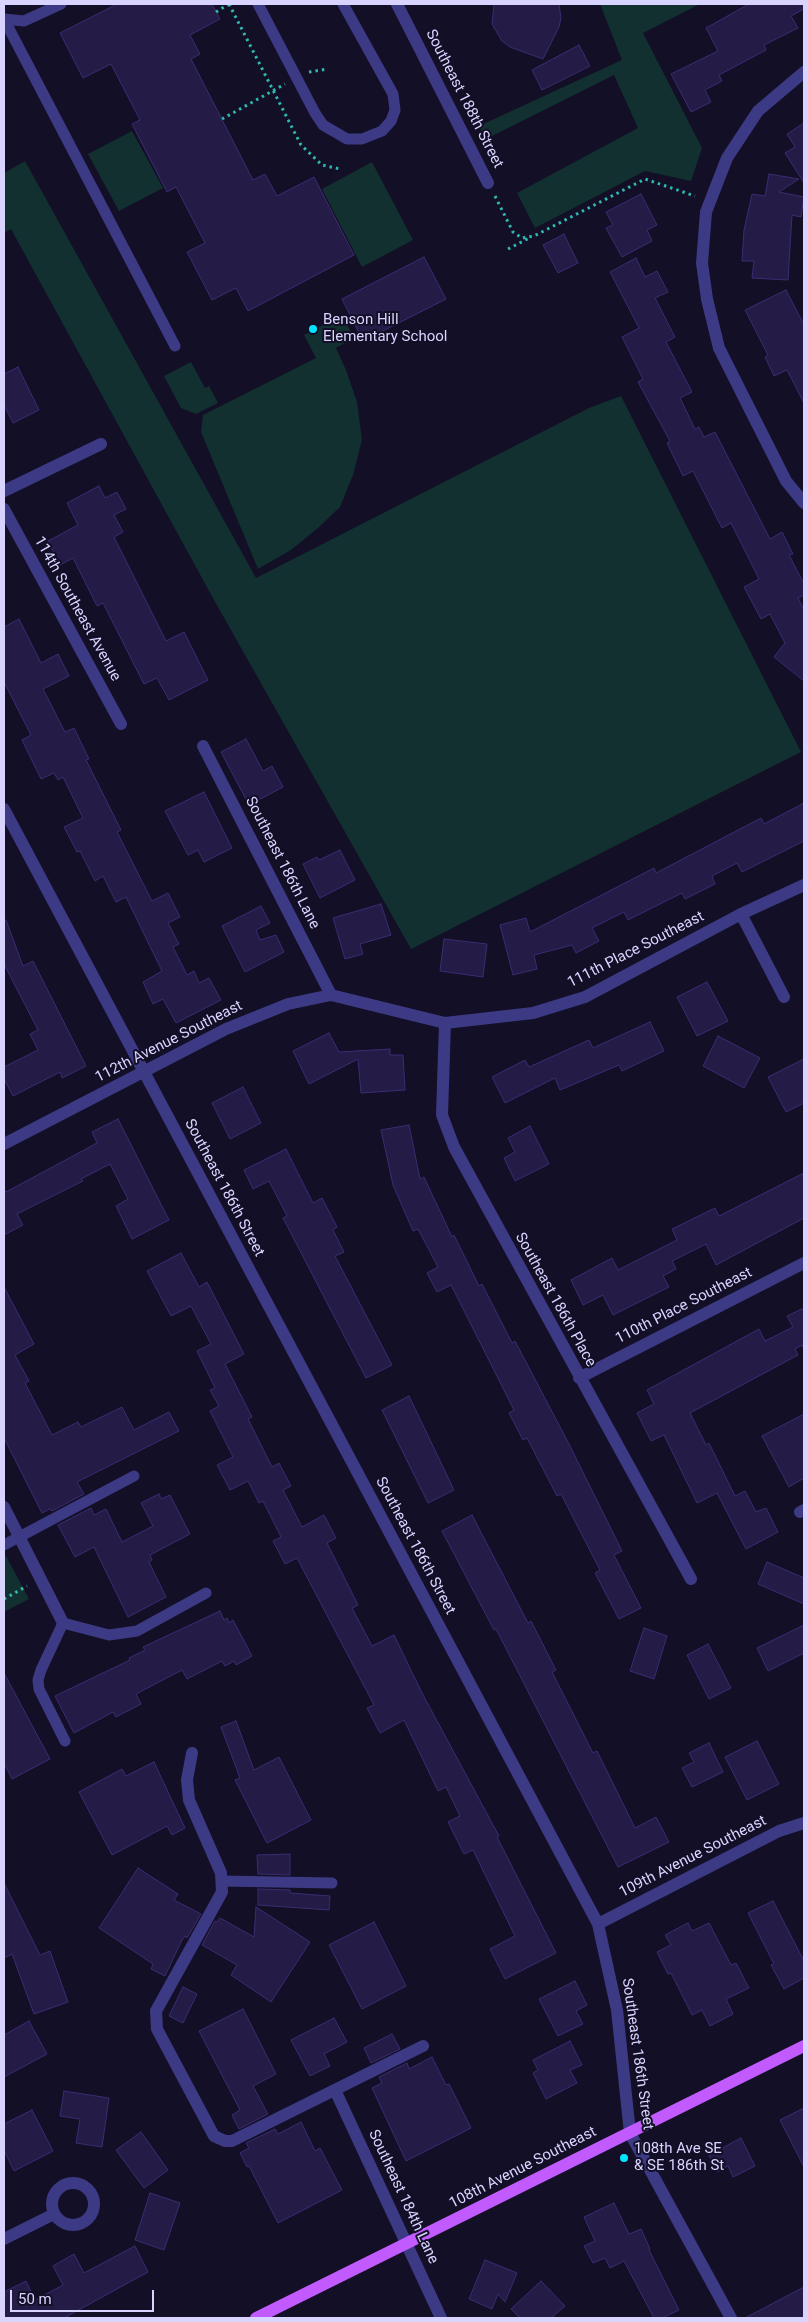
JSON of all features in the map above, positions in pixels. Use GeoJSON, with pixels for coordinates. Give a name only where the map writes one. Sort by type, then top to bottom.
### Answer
{"type":"FeatureCollection","features":[{"type":"Feature","properties":{"kind":"main road","name":"108th Avenue Southeast"},"geometry":{"type":"LineString","coordinates":[[256,2318],[804,2046]]}},
{"type":"Feature","properties":{"kind":"street","name":"Southeast 188th Street"},"geometry":{"type":"LineString","coordinates":[[397,4],[488,182]]}},
{"type":"Feature","properties":{"kind":"street"},"geometry":{"type":"LineString","coordinates":[[804,72],[758,111],[727,158],[708,207],[702,263],[707,299],[719,348],[786,481],[804,503]]}},
{"type":"Feature","properties":{"kind":"street"},"geometry":{"type":"LineString","coordinates":[[4,492],[101,444]]}},
{"type":"Feature","properties":{"kind":"street","name":"114th Southeast Avenue"},"geometry":{"type":"LineString","coordinates":[[4,509],[121,724]]}},
{"type":"Feature","properties":{"kind":"street","name":"Southeast 186th Lane"},"geometry":{"type":"LineString","coordinates":[[203,746],[332,995]]}},
{"type":"Feature","properties":{"kind":"street","name":"Southeast 186th Street"},"geometry":{"type":"LineString","coordinates":[[4,809],[598,1924],[617,2010],[630,2132],[731,2318]]}},
{"type":"Feature","properties":{"kind":"street","name":"111th Place Southeast"},"geometry":{"type":"LineString","coordinates":[[445,1022],[533,1013],[584,997],[741,914],[804,885]]}},
{"type":"Feature","properties":{"kind":"street"},"geometry":{"type":"LineString","coordinates":[[741,914],[784,997]]}},
{"type":"Feature","properties":{"kind":"street","name":"112th Avenue Southeast"},"geometry":{"type":"LineString","coordinates":[[4,1144],[226,1028],[288,1004],[332,995],[445,1022]]}},
{"type":"Feature","properties":{"kind":"street","name":"Southeast 186th Place"},"geometry":{"type":"LineString","coordinates":[[445,1022],[442,1115],[454,1147],[579,1378],[691,1579]]}},
{"type":"Feature","properties":{"kind":"street","name":"110th Place Southeast"},"geometry":{"type":"LineString","coordinates":[[579,1378],[804,1263]]}},
{"type":"Feature","properties":{"kind":"street"},"geometry":{"type":"LineString","coordinates":[[4,1508],[63,1623]]}},
{"type":"Feature","properties":{"kind":"street"},"geometry":{"type":"LineString","coordinates":[[192,1753],[187,1780],[189,1800],[221,1873],[222,1892],[156,2011],[157,2029],[214,2136],[225,2141],[232,2141],[423,2046]]}},
{"type":"Feature","properties":{"kind":"street","name":"109th Avenue Southeast"},"geometry":{"type":"LineString","coordinates":[[598,1924],[779,1831],[804,1823]]}},
{"type":"Feature","properties":{"kind":"street","name":"Southeast 184th Lane"},"geometry":{"type":"LineString","coordinates":[[335,2090],[441,2318]]}},
{"type":"Feature","properties":{"kind":"street"},"geometry":{"type":"LineString","coordinates":[[4,2239],[54,2214]]}},
{"type":"Feature","properties":{"kind":"lane"},"geometry":{"type":"LineString","coordinates":[[4,19],[24,21],[61,4]]}},
{"type":"Feature","properties":{"kind":"lane"},"geometry":{"type":"LineString","coordinates":[[258,4],[319,119],[337,135],[347,139],[362,139],[382,131],[391,121],[395,110],[393,94],[343,4]]}},
{"type":"Feature","properties":{"kind":"lane"},"geometry":{"type":"LineString","coordinates":[[4,19],[175,346]]}},
{"type":"Feature","properties":{"kind":"lane"},"geometry":{"type":"LineString","coordinates":[[4,1545],[134,1476]]}},
{"type":"Feature","properties":{"kind":"lane"},"geometry":{"type":"LineString","coordinates":[[65,1741],[39,1689],[38,1680],[63,1623],[108,1635],[137,1631],[206,1593]]}},
{"type":"Feature","properties":{"kind":"lane"},"geometry":{"type":"LineString","coordinates":[[222,1881],[332,1883]]}},
{"type":"Feature","properties":{"kind":"path"},"geometry":{"type":"LineString","coordinates":[[216,12],[229,4],[301,145],[322,165],[340,169]]}},
{"type":"Feature","properties":{"kind":"path"},"geometry":{"type":"LineString","coordinates":[[222,119],[296,78],[309,72],[328,69]]}},
{"type":"Feature","properties":{"kind":"path"},"geometry":{"type":"LineString","coordinates":[[508,249],[645,179],[708,207]]}},
{"type":"Feature","properties":{"kind":"path"},"geometry":{"type":"LineString","coordinates":[[488,182],[513,232],[522,238],[534,236]]}},
{"type":"Feature","properties":{"kind":"path"},"geometry":{"type":"LineString","coordinates":[[4,1599],[40,1579]]}},
{"type":"Feature","properties":{"kind":"green space"},"geometry":{"type":"Polygon","coordinates":[[[600,4],[700,4],[643,33],[702,148],[691,181],[645,171],[535,228],[517,193],[638,128],[614,75],[484,140],[479,126],[622,60],[600,4]]]}},
{"type":"Feature","properties":{"kind":"green space"},"geometry":{"type":"Polygon","coordinates":[[[132,131],[163,188],[119,211],[88,154],[132,131]]]}},
{"type":"Feature","properties":{"kind":"green space"},"geometry":{"type":"Polygon","coordinates":[[[25,161],[256,578],[589,408],[621,396],[801,752],[411,949],[214,600],[11,229],[4,233],[4,173],[25,161]]]}},
{"type":"Feature","properties":{"kind":"green space"},"geometry":{"type":"Polygon","coordinates":[[[372,162],[413,240],[362,267],[322,189],[372,162]]]}},
{"type":"Feature","properties":{"kind":"green space"},"geometry":{"type":"Polygon","coordinates":[[[342,315],[354,338],[336,348],[357,402],[362,440],[353,475],[340,507],[291,550],[258,569],[201,432],[203,415],[316,358],[304,335],[342,315]]]}},
{"type":"Feature","properties":{"kind":"green space"},"geometry":{"type":"Polygon","coordinates":[[[191,362],[205,388],[209,386],[218,403],[196,414],[181,408],[164,376],[191,362]]]}},
{"type":"Feature","properties":{"kind":"green space"},"geometry":{"type":"Polygon","coordinates":[[[6,1556],[29,1599],[4,1612],[4,1557],[6,1556]]]}},
{"type":"Feature","properties":{"kind":"building"},"geometry":{"type":"Polygon","coordinates":[[[117,4],[212,4],[220,19],[190,35],[200,54],[191,59],[253,180],[265,174],[277,196],[314,177],[354,255],[248,311],[236,288],[212,300],[187,252],[205,243],[176,187],[167,192],[132,124],[140,120],[111,64],[83,78],[60,33],[117,4]]]}},
{"type":"Feature","properties":{"kind":"building"},"geometry":{"type":"Polygon","coordinates":[[[494,4],[559,4],[561,18],[559,27],[543,59],[510,47],[502,41],[492,24],[494,4]]]}},
{"type":"Feature","properties":{"kind":"building"},"geometry":{"type":"Polygon","coordinates":[[[749,4],[804,4],[804,9],[791,16],[798,28],[764,45],[766,50],[719,75],[722,81],[705,90],[711,102],[691,112],[671,74],[718,51],[706,28],[749,4]]]}},
{"type":"Feature","properties":{"kind":"building"},"geometry":{"type":"Polygon","coordinates":[[[579,45],[590,66],[542,90],[532,70],[579,45]]]}},
{"type":"Feature","properties":{"kind":"building"},"geometry":{"type":"Polygon","coordinates":[[[804,123],[804,183],[785,153],[795,147],[787,134],[804,123]]]}},
{"type":"Feature","properties":{"kind":"building"},"geometry":{"type":"Polygon","coordinates":[[[769,174],[799,179],[779,192],[804,197],[801,217],[792,215],[788,280],[752,278],[754,261],[742,261],[744,230],[752,194],[765,196],[769,174]]]}},
{"type":"Feature","properties":{"kind":"building"},"geometry":{"type":"Polygon","coordinates":[[[641,194],[657,225],[647,230],[652,241],[622,257],[606,228],[613,225],[606,212],[641,194]]]}},
{"type":"Feature","properties":{"kind":"building"},"geometry":{"type":"Polygon","coordinates":[[[564,234],[578,263],[558,273],[543,245],[564,234]]]}},
{"type":"Feature","properties":{"kind":"building"},"geometry":{"type":"Polygon","coordinates":[[[424,257],[446,299],[363,341],[342,299],[424,257]]]}},
{"type":"Feature","properties":{"kind":"building"},"geometry":{"type":"Polygon","coordinates":[[[636,258],[645,277],[657,271],[668,292],[655,298],[675,337],[666,342],[692,392],[680,398],[695,429],[699,427],[704,437],[715,432],[770,539],[782,532],[793,554],[789,555],[804,584],[804,595],[798,598],[804,610],[804,681],[774,657],[785,643],[770,614],[761,619],[744,587],[759,579],[731,523],[722,528],[693,471],[683,476],[667,443],[670,441],[638,382],[643,379],[622,337],[639,328],[610,272],[636,258]]]}},
{"type":"Feature","properties":{"kind":"building"},"geometry":{"type":"Polygon","coordinates":[[[786,290],[804,325],[804,403],[787,370],[774,376],[765,357],[768,355],[745,310],[786,290]]]}},
{"type":"Feature","properties":{"kind":"building"},"geometry":{"type":"Polygon","coordinates":[[[18,367],[39,410],[13,423],[4,405],[4,374],[18,367]]]}},
{"type":"Feature","properties":{"kind":"building"},"geometry":{"type":"Polygon","coordinates":[[[99,486],[105,498],[117,492],[126,509],[114,515],[123,532],[114,537],[166,641],[184,632],[208,680],[169,700],[157,678],[144,684],[103,603],[97,606],[73,558],[60,565],[48,541],[78,525],[67,503],[99,486]]]}},
{"type":"Feature","properties":{"kind":"building"},"geometry":{"type":"Polygon","coordinates":[[[19,619],[41,663],[58,654],[69,676],[43,689],[65,732],[74,728],[89,759],[86,760],[121,830],[117,832],[152,901],[168,893],[180,917],[168,923],[179,944],[173,947],[187,975],[194,971],[199,983],[209,978],[221,1000],[176,1023],[163,999],[153,1004],[143,982],[162,971],[126,897],[116,902],[103,876],[95,881],[80,851],[77,852],[64,827],[83,818],[63,777],[58,780],[54,773],[41,779],[22,740],[31,735],[4,682],[4,627],[19,619]]]}},
{"type":"Feature","properties":{"kind":"building"},"geometry":{"type":"Polygon","coordinates":[[[246,739],[263,771],[272,766],[283,787],[249,805],[221,752],[246,739]]]}},
{"type":"Feature","properties":{"kind":"building"},"geometry":{"type":"Polygon","coordinates":[[[204,792],[232,848],[204,862],[198,850],[188,855],[165,811],[204,792]]]}},
{"type":"Feature","properties":{"kind":"building"},"geometry":{"type":"Polygon","coordinates":[[[804,803],[804,841],[742,872],[737,863],[712,876],[715,884],[685,899],[682,893],[628,920],[624,912],[592,928],[599,941],[576,953],[572,945],[534,955],[537,969],[513,975],[500,925],[526,918],[530,932],[654,868],[656,873],[761,818],[764,824],[804,803]]]}},
{"type":"Feature","properties":{"kind":"building"},"geometry":{"type":"Polygon","coordinates":[[[340,850],[355,880],[320,898],[303,864],[317,857],[319,860],[340,850]]]}},
{"type":"Feature","properties":{"kind":"building"},"geometry":{"type":"Polygon","coordinates":[[[381,904],[391,935],[360,944],[363,954],[345,959],[333,918],[381,904]]]}},
{"type":"Feature","properties":{"kind":"building"},"geometry":{"type":"Polygon","coordinates":[[[261,906],[270,923],[256,930],[260,940],[276,935],[284,952],[245,972],[222,926],[261,906]]]}},
{"type":"Feature","properties":{"kind":"building"},"geometry":{"type":"Polygon","coordinates":[[[4,920],[6,920],[23,966],[33,961],[86,1066],[62,1078],[60,1072],[13,1096],[4,1079],[4,1067],[38,1050],[30,1034],[38,1030],[4,964],[4,920]]]}},
{"type":"Feature","properties":{"kind":"building"},"geometry":{"type":"Polygon","coordinates":[[[444,939],[487,944],[483,977],[440,971],[444,939]]]}},
{"type":"Feature","properties":{"kind":"building"},"geometry":{"type":"Polygon","coordinates":[[[707,982],[728,1021],[697,1036],[677,997],[707,982]]]}},
{"type":"Feature","properties":{"kind":"building"},"geometry":{"type":"Polygon","coordinates":[[[650,1022],[664,1051],[622,1071],[619,1065],[560,1090],[555,1078],[505,1103],[492,1077],[525,1060],[529,1067],[589,1040],[593,1048],[650,1022]]]}},
{"type":"Feature","properties":{"kind":"building"},"geometry":{"type":"Polygon","coordinates":[[[329,1033],[339,1052],[390,1049],[390,1055],[403,1055],[405,1090],[361,1093],[358,1059],[309,1084],[293,1051],[329,1033]]]}},
{"type":"Feature","properties":{"kind":"building"},"geometry":{"type":"Polygon","coordinates":[[[718,1036],[760,1058],[744,1088],[703,1066],[718,1036]]]}},
{"type":"Feature","properties":{"kind":"building"},"geometry":{"type":"Polygon","coordinates":[[[804,1059],[804,1103],[786,1112],[768,1077],[804,1059]]]}},
{"type":"Feature","properties":{"kind":"building"},"geometry":{"type":"Polygon","coordinates":[[[243,1087],[261,1123],[230,1139],[212,1103],[243,1087]]]}},
{"type":"Feature","properties":{"kind":"building"},"geometry":{"type":"Polygon","coordinates":[[[118,1119],[169,1220],[132,1239],[116,1206],[128,1199],[110,1164],[81,1179],[83,1181],[17,1214],[23,1225],[4,1235],[4,1189],[6,1192],[97,1143],[92,1132],[118,1119]]]}},
{"type":"Feature","properties":{"kind":"building"},"geometry":{"type":"Polygon","coordinates":[[[409,1125],[420,1179],[424,1177],[452,1237],[454,1235],[479,1286],[482,1284],[512,1343],[515,1341],[622,1551],[614,1555],[641,1608],[619,1619],[595,1573],[600,1570],[561,1494],[557,1496],[527,1438],[523,1440],[509,1413],[514,1410],[451,1285],[437,1292],[427,1273],[438,1267],[418,1229],[413,1231],[393,1185],[381,1130],[409,1125]]]}},
{"type":"Feature","properties":{"kind":"building"},"geometry":{"type":"Polygon","coordinates":[[[530,1126],[549,1164],[515,1181],[504,1158],[515,1152],[508,1138],[530,1126]]]}},
{"type":"Feature","properties":{"kind":"building"},"geometry":{"type":"Polygon","coordinates":[[[286,1149],[313,1203],[322,1198],[337,1227],[333,1230],[344,1252],[335,1256],[392,1365],[366,1378],[283,1218],[287,1216],[269,1181],[253,1189],[244,1170],[286,1149]]]}},
{"type":"Feature","properties":{"kind":"building"},"geometry":{"type":"Polygon","coordinates":[[[804,1173],[804,1218],[716,1265],[706,1244],[672,1261],[676,1269],[663,1276],[669,1287],[613,1315],[603,1295],[583,1305],[571,1280],[612,1258],[618,1270],[677,1240],[672,1229],[715,1208],[719,1216],[804,1173]]]}},
{"type":"Feature","properties":{"kind":"building"},"geometry":{"type":"Polygon","coordinates":[[[181,1253],[199,1287],[207,1282],[244,1354],[225,1364],[252,1417],[248,1419],[272,1467],[279,1463],[291,1486],[283,1490],[302,1527],[324,1515],[336,1538],[327,1543],[358,1605],[352,1608],[372,1646],[394,1635],[422,1693],[499,1836],[497,1837],[556,1953],[505,1979],[490,1949],[515,1936],[473,1850],[464,1854],[448,1822],[460,1816],[446,1787],[438,1791],[404,1720],[380,1733],[367,1708],[374,1705],[297,1558],[285,1564],[273,1541],[281,1537],[263,1501],[259,1503],[248,1481],[230,1490],[217,1465],[233,1457],[210,1411],[219,1406],[210,1390],[215,1388],[197,1351],[211,1344],[191,1306],[171,1316],[147,1271],[181,1253]]]}},
{"type":"Feature","properties":{"kind":"building"},"geometry":{"type":"Polygon","coordinates":[[[4,1287],[34,1344],[15,1355],[29,1381],[25,1383],[52,1435],[78,1422],[81,1427],[122,1407],[134,1430],[169,1412],[179,1431],[77,1482],[84,1494],[52,1511],[50,1509],[42,1513],[4,1438],[4,1287]]]}},
{"type":"Feature","properties":{"kind":"building"},"geometry":{"type":"Polygon","coordinates":[[[804,1308],[804,1350],[802,1345],[795,1349],[798,1355],[690,1413],[706,1445],[709,1443],[735,1496],[745,1491],[756,1512],[766,1508],[778,1532],[746,1549],[717,1493],[697,1503],[664,1435],[651,1441],[637,1413],[654,1404],[647,1390],[759,1329],[765,1341],[793,1327],[787,1316],[804,1308]]]}},
{"type":"Feature","properties":{"kind":"building"},"geometry":{"type":"Polygon","coordinates":[[[409,1396],[454,1490],[428,1503],[382,1410],[409,1396]]]}},
{"type":"Feature","properties":{"kind":"building"},"geometry":{"type":"Polygon","coordinates":[[[804,1414],[804,1478],[789,1487],[762,1436],[804,1414]]]}},
{"type":"Feature","properties":{"kind":"building"},"geometry":{"type":"Polygon","coordinates":[[[159,1494],[161,1499],[170,1495],[190,1534],[150,1555],[152,1560],[149,1562],[166,1597],[128,1617],[94,1547],[75,1557],[58,1525],[91,1508],[94,1515],[106,1509],[122,1542],[153,1526],[141,1503],[159,1494]]]}},
{"type":"Feature","properties":{"kind":"building"},"geometry":{"type":"Polygon","coordinates":[[[472,1515],[528,1623],[531,1621],[556,1670],[552,1672],[593,1753],[597,1751],[635,1828],[656,1817],[669,1842],[618,1867],[496,1629],[494,1630],[442,1531],[472,1515]]]}},
{"type":"Feature","properties":{"kind":"building"},"geometry":{"type":"Polygon","coordinates":[[[767,1562],[804,1578],[804,1604],[758,1584],[767,1562]]]}},
{"type":"Feature","properties":{"kind":"building"},"geometry":{"type":"Polygon","coordinates":[[[220,1611],[224,1620],[227,1618],[229,1623],[233,1620],[252,1656],[236,1665],[234,1661],[225,1666],[222,1661],[187,1679],[182,1670],[136,1694],[141,1704],[116,1717],[113,1712],[74,1733],[55,1696],[130,1660],[129,1658],[145,1650],[143,1647],[220,1611]]]}},
{"type":"Feature","properties":{"kind":"building"},"geometry":{"type":"Polygon","coordinates":[[[804,1625],[804,1653],[768,1671],[757,1648],[804,1625]]]}},
{"type":"Feature","properties":{"kind":"building"},"geometry":{"type":"Polygon","coordinates":[[[644,1628],[667,1636],[654,1679],[630,1671],[644,1628]]]}},
{"type":"Feature","properties":{"kind":"building"},"geometry":{"type":"Polygon","coordinates":[[[708,1644],[731,1688],[709,1699],[687,1655],[708,1644]]]}},
{"type":"Feature","properties":{"kind":"building"},"geometry":{"type":"Polygon","coordinates":[[[4,1673],[50,1759],[12,1779],[4,1763],[4,1673]]]}},
{"type":"Feature","properties":{"kind":"building"},"geometry":{"type":"Polygon","coordinates":[[[236,1721],[254,1770],[279,1757],[311,1820],[267,1843],[235,1780],[240,1778],[221,1727],[236,1721]]]}},
{"type":"Feature","properties":{"kind":"building"},"geometry":{"type":"Polygon","coordinates":[[[757,1741],[779,1784],[747,1800],[725,1757],[757,1741]]]}},
{"type":"Feature","properties":{"kind":"building"},"geometry":{"type":"Polygon","coordinates":[[[709,1743],[723,1772],[692,1787],[682,1768],[694,1762],[689,1753],[709,1743]]]}},
{"type":"Feature","properties":{"kind":"building"},"geometry":{"type":"Polygon","coordinates":[[[154,1762],[185,1828],[172,1835],[167,1826],[112,1855],[79,1792],[122,1769],[126,1776],[154,1762]]]}},
{"type":"Feature","properties":{"kind":"building"},"geometry":{"type":"Polygon","coordinates":[[[290,1854],[290,1875],[258,1874],[257,1855],[290,1854]]]}},
{"type":"Feature","properties":{"kind":"building"},"geometry":{"type":"Polygon","coordinates":[[[138,1868],[178,1894],[174,1900],[201,1914],[187,1938],[185,1936],[182,1940],[165,1976],[151,1969],[153,1964],[99,1928],[138,1868]]]}},
{"type":"Feature","properties":{"kind":"building"},"geometry":{"type":"Polygon","coordinates":[[[4,1883],[40,1955],[50,1951],[68,2002],[34,2014],[12,1954],[4,1958],[4,1883]]]}},
{"type":"Feature","properties":{"kind":"building"},"geometry":{"type":"Polygon","coordinates":[[[258,1889],[290,1890],[290,1893],[330,1896],[329,1910],[258,1905],[258,1889]]]}},
{"type":"Feature","properties":{"kind":"building"},"geometry":{"type":"Polygon","coordinates":[[[773,1901],[804,1961],[804,1978],[784,1989],[771,1965],[774,1964],[748,1913],[773,1901]]]}},
{"type":"Feature","properties":{"kind":"building"},"geometry":{"type":"Polygon","coordinates":[[[256,1907],[310,1942],[271,2002],[231,1975],[237,1965],[202,1945],[215,1921],[217,1922],[220,1918],[254,1937],[256,1907]]]}},
{"type":"Feature","properties":{"kind":"building"},"geometry":{"type":"Polygon","coordinates":[[[374,1922],[406,1986],[362,2009],[329,1945],[374,1922]]]}},
{"type":"Feature","properties":{"kind":"building"},"geometry":{"type":"Polygon","coordinates":[[[688,1923],[692,1931],[709,1923],[731,1965],[736,1963],[749,1988],[726,1999],[733,2014],[710,2026],[702,2010],[692,2015],[671,1973],[668,1974],[657,1952],[671,1945],[665,1935],[688,1923]]]}},
{"type":"Feature","properties":{"kind":"building"},"geometry":{"type":"Polygon","coordinates":[[[575,1981],[587,2005],[576,2011],[583,2024],[558,2036],[539,1999],[575,1981]]]}},
{"type":"Feature","properties":{"kind":"building"},"geometry":{"type":"Polygon","coordinates":[[[183,1987],[197,1994],[183,2023],[169,2016],[183,1987]]]}},
{"type":"Feature","properties":{"kind":"building"},"geometry":{"type":"Polygon","coordinates":[[[243,2009],[276,2074],[253,2086],[268,2114],[239,2129],[232,2115],[240,2110],[199,2031],[243,2009]]]}},
{"type":"Feature","properties":{"kind":"building"},"geometry":{"type":"Polygon","coordinates":[[[334,2018],[347,2042],[324,2054],[330,2066],[310,2076],[291,2040],[334,2018]]]}},
{"type":"Feature","properties":{"kind":"building"},"geometry":{"type":"Polygon","coordinates":[[[29,2021],[47,2054],[4,2077],[4,2035],[29,2021]]]}},
{"type":"Feature","properties":{"kind":"building"},"geometry":{"type":"Polygon","coordinates":[[[392,2034],[400,2049],[371,2063],[364,2048],[392,2034]]]}},
{"type":"Feature","properties":{"kind":"building"},"geometry":{"type":"Polygon","coordinates":[[[570,2041],[582,2065],[570,2070],[577,2083],[546,2099],[533,2073],[538,2070],[533,2060],[570,2041]]]}},
{"type":"Feature","properties":{"kind":"building"},"geometry":{"type":"Polygon","coordinates":[[[432,2057],[446,2085],[449,2084],[471,2128],[406,2161],[372,2088],[382,2083],[379,2077],[407,2063],[409,2069],[432,2057]]]}},
{"type":"Feature","properties":{"kind":"building"},"geometry":{"type":"Polygon","coordinates":[[[64,2091],[109,2098],[102,2147],[76,2143],[80,2119],[60,2116],[64,2091]]]}},
{"type":"Feature","properties":{"kind":"building"},"geometry":{"type":"Polygon","coordinates":[[[804,2108],[804,2167],[780,2120],[804,2108]]]}},
{"type":"Feature","properties":{"kind":"building"},"geometry":{"type":"Polygon","coordinates":[[[32,2110],[53,2151],[14,2171],[4,2150],[4,2124],[32,2110]]]}},
{"type":"Feature","properties":{"kind":"building"},"geometry":{"type":"Polygon","coordinates":[[[301,2122],[315,2151],[320,2148],[342,2190],[278,2223],[249,2166],[247,2167],[240,2153],[249,2148],[246,2143],[275,2129],[278,2134],[301,2122]]]}},
{"type":"Feature","properties":{"kind":"building"},"geometry":{"type":"Polygon","coordinates":[[[141,2132],[168,2170],[144,2188],[116,2150],[141,2132]]]}},
{"type":"Feature","properties":{"kind":"building"},"geometry":{"type":"Polygon","coordinates":[[[741,2138],[755,2166],[733,2177],[728,2166],[717,2172],[709,2155],[741,2138]]]}},
{"type":"Feature","properties":{"kind":"building"},"geometry":{"type":"Polygon","coordinates":[[[150,2193],[180,2203],[164,2250],[135,2240],[150,2193]]]}},
{"type":"Feature","properties":{"kind":"building"},"geometry":{"type":"Polygon","coordinates":[[[614,2203],[629,2234],[641,2229],[649,2250],[679,2310],[662,2318],[654,2318],[624,2261],[610,2268],[605,2258],[593,2263],[584,2246],[595,2241],[584,2217],[614,2203]]]}},
{"type":"Feature","properties":{"kind":"building"},"geometry":{"type":"Polygon","coordinates":[[[135,2246],[148,2272],[64,2318],[4,2318],[4,2292],[26,2281],[35,2300],[63,2285],[53,2266],[74,2254],[84,2273],[135,2246]]]}},
{"type":"Feature","properties":{"kind":"building"},"geometry":{"type":"Polygon","coordinates":[[[485,2260],[517,2273],[505,2302],[498,2294],[492,2309],[469,2299],[485,2260]]]}},
{"type":"Feature","properties":{"kind":"building"},"geometry":{"type":"Polygon","coordinates":[[[541,2281],[565,2306],[551,2318],[520,2318],[511,2309],[541,2281]]]}},
{"type":"Feature","properties":{"kind":"building"},"geometry":{"type":"Polygon","coordinates":[[[804,2287],[804,2318],[745,2318],[804,2287]]]}},
{"type":"Feature","properties":{"kind":"place","name":"Benson Hill Elementary School"},"geometry":{"type":"Point","coordinates":[313,329]}},
{"type":"Feature","properties":{"kind":"place","name":"108th Ave SE & SE 186th St"},"geometry":{"type":"Point","coordinates":[624,2158]}}]}
